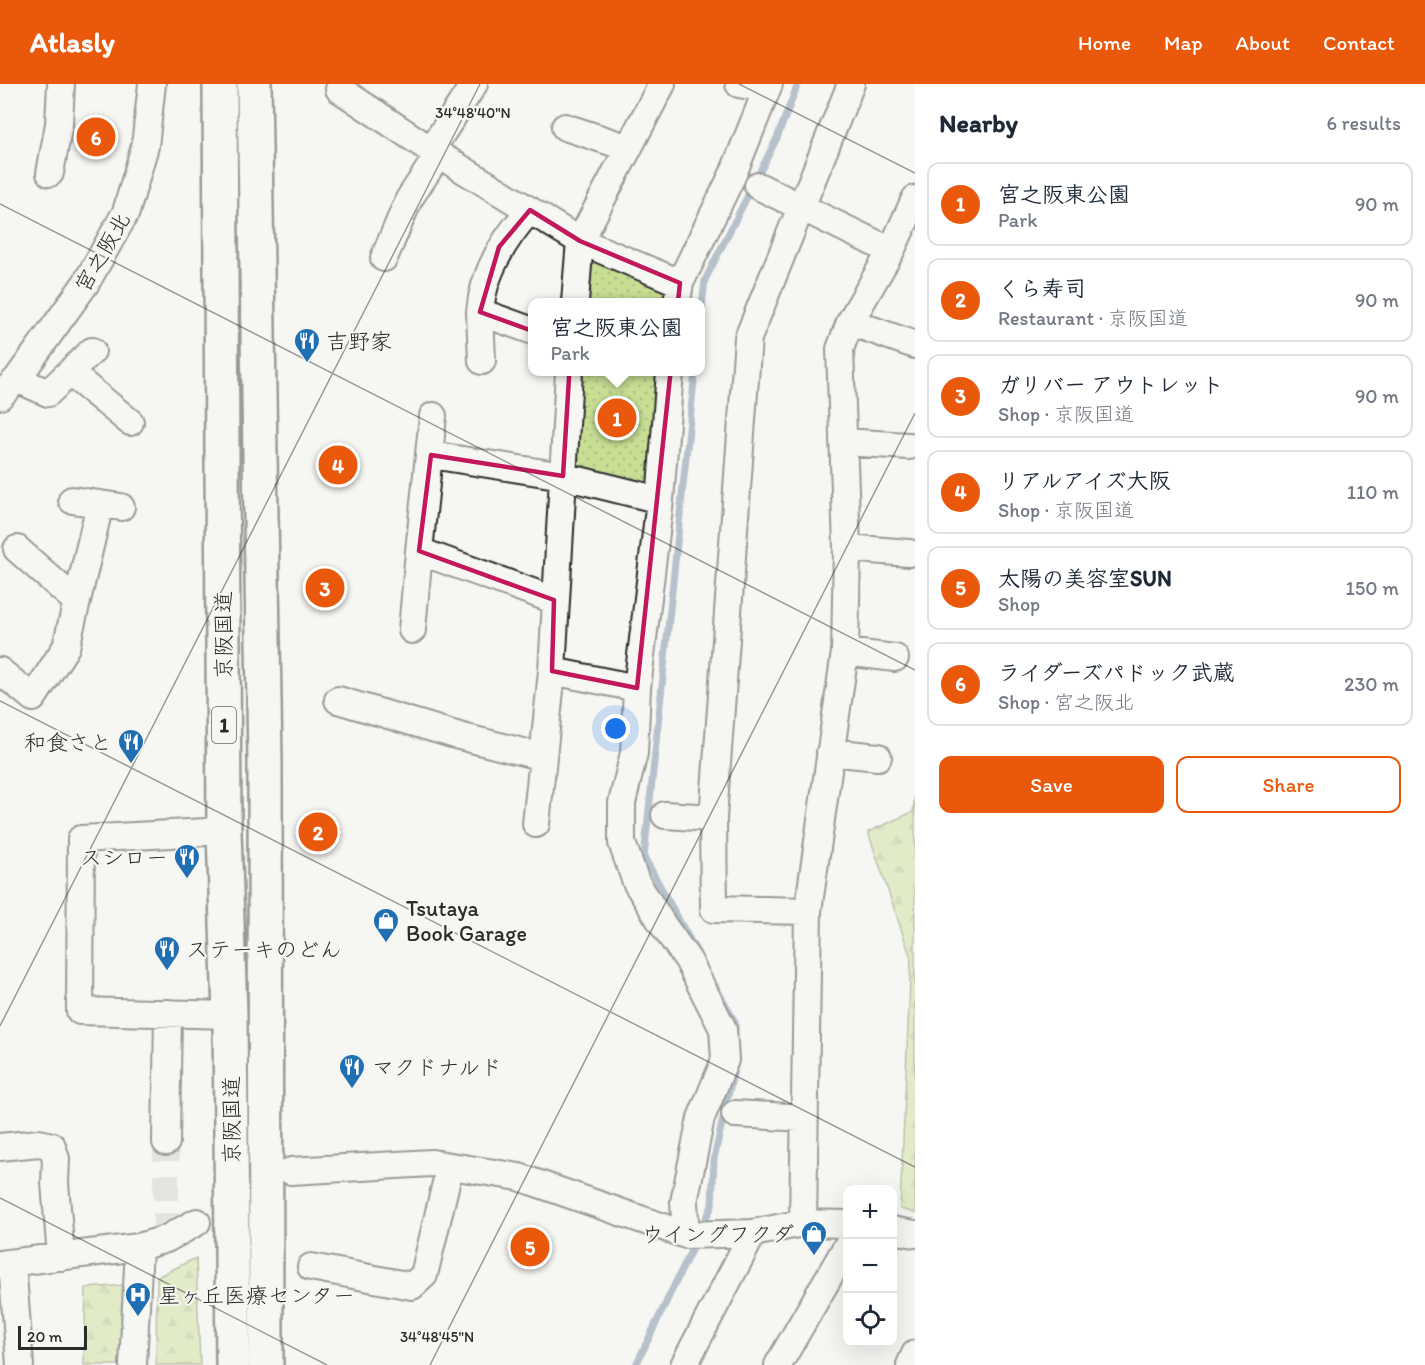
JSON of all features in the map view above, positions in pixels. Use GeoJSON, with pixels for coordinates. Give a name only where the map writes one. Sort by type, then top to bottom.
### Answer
{"type":"FeatureCollection","features":[{"type":"Feature","properties":{"kind":"highway","name":"京阪国道"},"geometry":{"type":"LineString","coordinates":[[220,84],[224,831],[230,1015],[233,1365]]}},
{"type":"Feature","properties":{"kind":"highway","name":"京阪国道"},"geometry":{"type":"LineString","coordinates":[[254,84],[265,774],[266,1365]]}},
{"type":"Feature","properties":{"kind":"street"},"geometry":{"type":"LineString","coordinates":[[50,174],[59,124],[61,84]]}},
{"type":"Feature","properties":{"kind":"street","name":"宮之阪北"},"geometry":{"type":"LineString","coordinates":[[8,388],[86,283],[126,212],[145,146],[152,84]]}},
{"type":"Feature","properties":{"kind":"street"},"geometry":{"type":"LineString","coordinates":[[342,84],[339,89],[435,152],[580,241],[678,293],[733,174],[768,86],[739,84]]}},
{"type":"Feature","properties":{"kind":"street"},"geometry":{"type":"LineString","coordinates":[[384,258],[409,200],[474,84]]}},
{"type":"Feature","properties":{"kind":"street"},"geometry":{"type":"LineString","coordinates":[[575,298],[580,241],[662,84]]}},
{"type":"Feature","properties":{"kind":"street"},"geometry":{"type":"LineString","coordinates":[[808,911],[714,909],[713,818],[748,338],[851,84]]}},
{"type":"Feature","properties":{"kind":"street"},"geometry":{"type":"LineString","coordinates":[[566,127],[629,148]]}},
{"type":"Feature","properties":{"kind":"street"},"geometry":{"type":"LineString","coordinates":[[758,186],[891,251]]}},
{"type":"Feature","properties":{"kind":"street"},"geometry":{"type":"LineString","coordinates":[[803,1223],[808,911],[845,652],[847,548],[840,349],[850,321],[891,251],[915,199]]}},
{"type":"Feature","properties":{"kind":"street"},"geometry":{"type":"LineString","coordinates":[[482,361],[481,301],[499,247],[530,210]]}},
{"type":"Feature","properties":{"kind":"street"},"geometry":{"type":"LineString","coordinates":[[480,312],[528,329]]}},
{"type":"Feature","properties":{"kind":"street"},"geometry":{"type":"LineString","coordinates":[[850,321],[915,345]]}},
{"type":"Feature","properties":{"kind":"street"},"geometry":{"type":"LineString","coordinates":[[8,388],[48,393],[92,351]]}},
{"type":"Feature","properties":{"kind":"street"},"geometry":{"type":"LineString","coordinates":[[70,373],[130,422]]}},
{"type":"Feature","properties":{"kind":"street"},"geometry":{"type":"LineString","coordinates":[[536,824],[552,671],[554,600],[569,376]]}},
{"type":"Feature","properties":{"kind":"street"},"geometry":{"type":"LineString","coordinates":[[670,376],[660,500],[637,688],[634,753],[622,803],[622,843],[636,882],[688,960],[723,1029],[725,1060],[701,1118],[684,1202],[695,1234]]}},
{"type":"Feature","properties":{"kind":"street"},"geometry":{"type":"LineString","coordinates":[[412,630],[431,455],[433,416]]}},
{"type":"Feature","properties":{"kind":"street"},"geometry":{"type":"LineString","coordinates":[[843,442],[909,446]]}},
{"type":"Feature","properties":{"kind":"street"},"geometry":{"type":"LineString","coordinates":[[431,455],[562,476],[660,500]]}},
{"type":"Feature","properties":{"kind":"street"},"geometry":{"type":"LineString","coordinates":[[0,671],[33,698],[66,647],[76,602],[111,506],[72,500]]}},
{"type":"Feature","properties":{"kind":"street"},"geometry":{"type":"LineString","coordinates":[[847,548],[909,553]]}},
{"type":"Feature","properties":{"kind":"street"},"geometry":{"type":"LineString","coordinates":[[17,549],[76,602]]}},
{"type":"Feature","properties":{"kind":"street"},"geometry":{"type":"LineString","coordinates":[[419,551],[554,600]]}},
{"type":"Feature","properties":{"kind":"street"},"geometry":{"type":"LineString","coordinates":[[845,652],[895,658]]}},
{"type":"Feature","properties":{"kind":"street"},"geometry":{"type":"LineString","coordinates":[[552,671],[637,688]]}},
{"type":"Feature","properties":{"kind":"street"},"geometry":{"type":"LineString","coordinates":[[338,700],[459,736],[543,757]]}},
{"type":"Feature","properties":{"kind":"street"},"geometry":{"type":"LineString","coordinates":[[830,752],[878,757]]}},
{"type":"Feature","properties":{"kind":"street"},"geometry":{"type":"LineString","coordinates":[[665,815],[713,818]]}},
{"type":"Feature","properties":{"kind":"street"},"geometry":{"type":"LineString","coordinates":[[224,831],[81,839],[80,1011],[230,1015]]}},
{"type":"Feature","properties":{"kind":"street"},"geometry":{"type":"LineString","coordinates":[[166,1142],[168,1013]]}},
{"type":"Feature","properties":{"kind":"street"},"geometry":{"type":"LineString","coordinates":[[735,1114],[805,1118]]}},
{"type":"Feature","properties":{"kind":"street"},"geometry":{"type":"LineString","coordinates":[[0,1147],[39,1143],[52,1146],[56,1159],[55,1183],[61,1257]]}},
{"type":"Feature","properties":{"kind":"street"},"geometry":{"type":"LineString","coordinates":[[291,1171],[432,1163],[519,1177],[695,1234],[753,1233],[803,1223],[843,1224]]}},
{"type":"Feature","properties":{"kind":"street"},"geometry":{"type":"LineString","coordinates":[[311,1267],[412,1286],[424,1275],[450,1166]]}},
{"type":"Feature","properties":{"kind":"street"},"geometry":{"type":"LineString","coordinates":[[20,1365],[6,1264],[139,1247],[166,1239],[197,1222]]}},
{"type":"Feature","properties":{"kind":"street"},"geometry":{"type":"LineString","coordinates":[[897,1231],[915,1234]]}},
{"type":"Feature","properties":{"kind":"street"},"geometry":{"type":"LineString","coordinates":[[684,1365],[753,1233]]}},
{"type":"Feature","properties":{"kind":"street"},"geometry":{"type":"LineString","coordinates":[[133,1365],[139,1247]]}},
{"type":"Feature","properties":{"kind":"street"},"geometry":{"type":"LineString","coordinates":[[778,1365],[843,1253]]}},
{"type":"Feature","properties":{"kind":"street"},"geometry":{"type":"LineString","coordinates":[[910,1365],[915,1354]]}},
{"type":"Feature","properties":{"kind":"highlighted area"},"geometry":{"type":"Polygon","coordinates":[[[530,210],[580,241],[680,283],[637,688],[552,671],[554,600],[419,551],[431,455],[563,476],[571,345],[480,312],[499,247],[530,210]]]}},
{"type":"Feature","properties":{"kind":"green space"},"geometry":{"type":"Polygon","coordinates":[[[591,255],[668,287],[667,298],[586,298],[591,255]]]}},
{"type":"Feature","properties":{"kind":"green space"},"geometry":{"type":"Polygon","coordinates":[[[576,376],[662,376],[655,492],[571,470],[576,376]]]}},
{"type":"Feature","properties":{"kind":"green space"},"geometry":{"type":"Polygon","coordinates":[[[915,792],[915,1213],[900,1209],[911,958],[868,832],[913,812],[915,792]]]}},
{"type":"Feature","properties":{"kind":"green space"},"geometry":{"type":"Polygon","coordinates":[[[196,1258],[200,1365],[156,1365],[157,1277],[196,1258]]]}},
{"type":"Feature","properties":{"kind":"green space"},"geometry":{"type":"Polygon","coordinates":[[[127,1285],[124,1365],[84,1365],[86,1288],[127,1285]]]}},
{"type":"Feature","properties":{"kind":"waterway"},"geometry":{"type":"LineString","coordinates":[[703,298],[705,280],[777,138],[798,84]]}},
{"type":"Feature","properties":{"kind":"waterway"},"geometry":{"type":"LineString","coordinates":[[695,376],[644,857],[696,951]]}},
{"type":"Feature","properties":{"kind":"waterway"},"geometry":{"type":"LineString","coordinates":[[713,982],[735,1022],[735,1034]]}},
{"type":"Feature","properties":{"kind":"waterway"},"geometry":{"type":"LineString","coordinates":[[700,1230],[712,1206],[714,1159],[734,1069]]}},
{"type":"Feature","properties":{"kind":"waterway"},"geometry":{"type":"LineString","coordinates":[[636,1365],[696,1240]]}},
{"type":"Feature","properties":{"kind":"tunnel"},"geometry":{"type":"LineString","coordinates":[[166,1142],[166,1239]]}},
{"type":"Feature","properties":{"kind":"place","name":"ライダーズパドック武蔵"},"geometry":{"type":"Point","coordinates":[96,137]}},
{"type":"Feature","properties":{"kind":"place","name":"吉野家"},"geometry":{"type":"Point","coordinates":[307,364]}},
{"type":"Feature","properties":{"kind":"place","name":"宮之阪東公園"},"geometry":{"type":"Point","coordinates":[617,418]}},
{"type":"Feature","properties":{"kind":"place","name":"リアルアイズ大阪"},"geometry":{"type":"Point","coordinates":[338,465]}},
{"type":"Feature","properties":{"kind":"place","name":"ガリバー アウトレット"},"geometry":{"type":"Point","coordinates":[325,588]}},
{"type":"Feature","properties":{"kind":"place","name":"和食さと"},"geometry":{"type":"Point","coordinates":[131,765]}},
{"type":"Feature","properties":{"kind":"place","name":"くら寿司"},"geometry":{"type":"Point","coordinates":[318,832]}},
{"type":"Feature","properties":{"kind":"place","name":"スシロー"},"geometry":{"type":"Point","coordinates":[187,880]}},
{"type":"Feature","properties":{"kind":"place","name":"Tsutaya Book Garage"},"geometry":{"type":"Point","coordinates":[386,944]}},
{"type":"Feature","properties":{"kind":"place","name":"ステーキのどん"},"geometry":{"type":"Point","coordinates":[167,972]}},
{"type":"Feature","properties":{"kind":"place","name":"マクドナルド"},"geometry":{"type":"Point","coordinates":[352,1090]}},
{"type":"Feature","properties":{"kind":"place","name":"太陽の美容室SUN"},"geometry":{"type":"Point","coordinates":[530,1247]}},
{"type":"Feature","properties":{"kind":"place","name":"ウイングフクダ"},"geometry":{"type":"Point","coordinates":[814,1257]}},
{"type":"Feature","properties":{"kind":"place","name":"星ヶ丘医療センター"},"geometry":{"type":"Point","coordinates":[138,1318]}}]}
